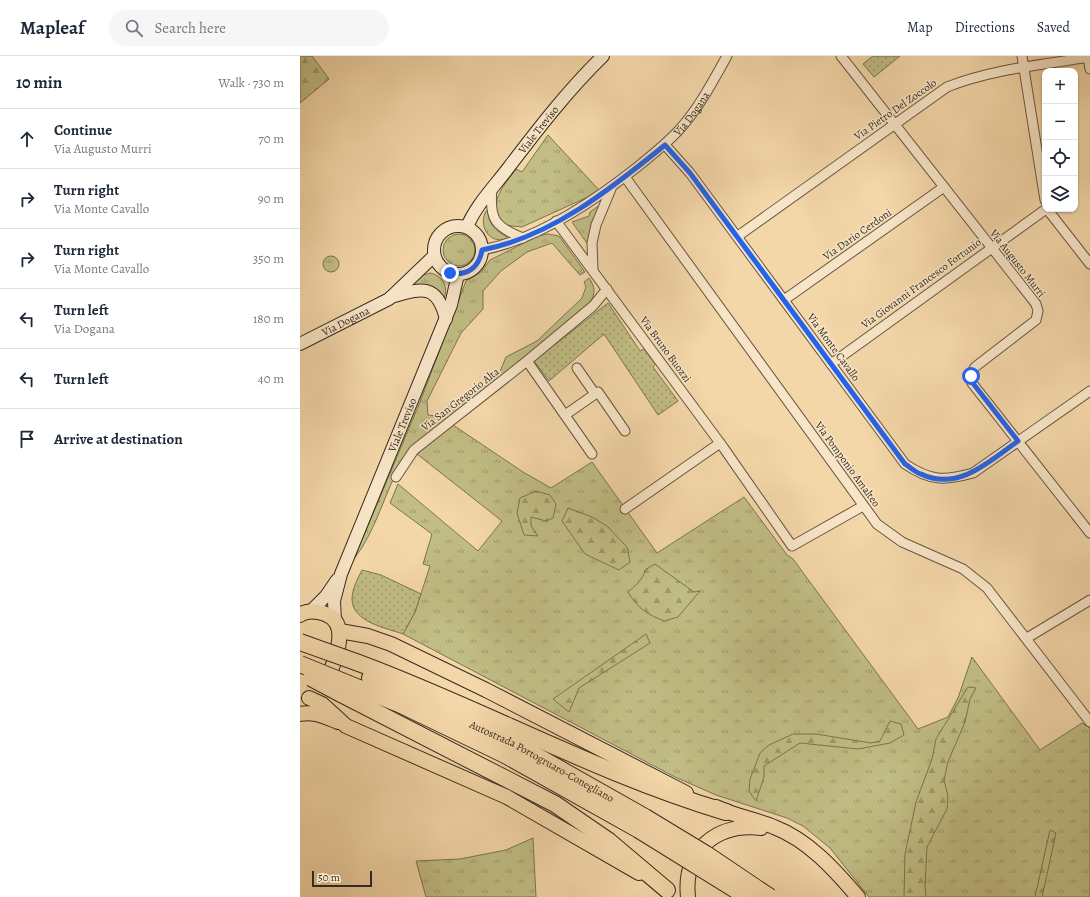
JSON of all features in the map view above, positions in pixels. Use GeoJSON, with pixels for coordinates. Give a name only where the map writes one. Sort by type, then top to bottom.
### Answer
{"type":"FeatureCollection","features":[{"type":"Feature","properties":{"kind":"highway"},"geometry":{"type":"LineString","coordinates":[[300,642],[456,751],[555,804],[609,841],[670,893]]}},
{"type":"Feature","properties":{"kind":"highway","name":"Autostrada Portogruaro-Conegliano"},"geometry":{"type":"LineString","coordinates":[[300,650],[400,704],[506,755],[642,824],[706,854],[770,897]]}},
{"type":"Feature","properties":{"kind":"highway","name":"Autostrada Portogruaro-Conegliano"},"geometry":{"type":"LineString","coordinates":[[300,664],[350,678]]}},
{"type":"Feature","properties":{"kind":"highway"},"geometry":{"type":"LineString","coordinates":[[300,673],[350,678],[465,706],[643,783],[688,801],[726,812]]}},
{"type":"Feature","properties":{"kind":"highway","name":"Autostrada Portogruaro-Conegliano"},"geometry":{"type":"LineString","coordinates":[[642,824],[747,897]]}},
{"type":"Feature","properties":{"kind":"main road","name":"Viale Treviso"},"geometry":{"type":"LineString","coordinates":[[467,227],[478,206],[585,73],[603,56]]}},
{"type":"Feature","properties":{"kind":"main road"},"geometry":{"type":"LineString","coordinates":[[452,226],[467,227],[478,236],[482,250],[478,264],[466,273],[458,274],[450,273],[443,269],[434,256],[434,248],[439,234],[452,226]]}},
{"type":"Feature","properties":{"kind":"main road","name":"Via Dogana"},"geometry":{"type":"LineString","coordinates":[[390,297],[434,256]]}},
{"type":"Feature","properties":{"kind":"main road","name":"Viale Treviso"},"geometry":{"type":"LineString","coordinates":[[304,698],[317,693],[326,682],[332,668],[340,642],[334,601],[341,574],[452,305],[458,274]]}},
{"type":"Feature","properties":{"kind":"main road","name":"Via Dogana"},"geometry":{"type":"LineString","coordinates":[[300,344],[390,297],[408,292],[424,290],[436,295],[442,302],[446,319]]}},
{"type":"Feature","properties":{"kind":"main road","name":"Viale Treviso"},"geometry":{"type":"LineString","coordinates":[[306,613],[326,596],[341,574]]}},
{"type":"Feature","properties":{"kind":"main road","name":"Viale Treviso"},"geometry":{"type":"LineString","coordinates":[[306,613],[323,613],[338,626]]}},
{"type":"Feature","properties":{"kind":"main road"},"geometry":{"type":"LineString","coordinates":[[338,626],[391,644],[486,690],[726,812],[775,827],[820,856],[858,897]]}},
{"type":"Feature","properties":{"kind":"main road"},"geometry":{"type":"LineString","coordinates":[[304,698],[322,704],[346,726]]}},
{"type":"Feature","properties":{"kind":"main road"},"geometry":{"type":"LineString","coordinates":[[300,714],[320,714],[507,797],[583,839],[670,893]]}},
{"type":"Feature","properties":{"kind":"main road"},"geometry":{"type":"LineString","coordinates":[[688,897],[688,877],[692,862],[702,847],[713,838],[735,829],[752,827],[767,829],[792,837]]}},
{"type":"Feature","properties":{"kind":"main road"},"geometry":{"type":"LineString","coordinates":[[820,856],[836,879],[843,897]]}},
{"type":"Feature","properties":{"kind":"street","name":"Via Dogana"},"geometry":{"type":"LineString","coordinates":[[482,250],[502,247],[556,221],[589,204],[625,177],[665,145],[680,129],[702,99],[727,56]]}},
{"type":"Feature","properties":{"kind":"street","name":"Via Augusto Murri"},"geometry":{"type":"LineString","coordinates":[[841,56],[1036,304],[1038,311],[1036,320],[975,367],[971,376],[972,382],[1090,533]]}},
{"type":"Feature","properties":{"kind":"street"},"geometry":{"type":"LineString","coordinates":[[1022,56],[1042,181]]}},
{"type":"Feature","properties":{"kind":"street"},"geometry":{"type":"LineString","coordinates":[[1089,57],[1090,69]]}},
{"type":"Feature","properties":{"kind":"street","name":"Via Pietro Del Zoccolo"},"geometry":{"type":"LineString","coordinates":[[738,236],[894,123],[947,87],[966,79],[1089,57]]}},
{"type":"Feature","properties":{"kind":"street","name":"Via Monte Cavallo"},"geometry":{"type":"LineString","coordinates":[[665,145],[690,173],[738,236],[830,364],[905,464],[920,474],[936,479],[956,478],[973,473],[1090,391]]}},
{"type":"Feature","properties":{"kind":"street","name":"Via Pomponio Amalteo"},"geometry":{"type":"LineString","coordinates":[[625,177],[877,524],[902,542],[963,570],[994,594],[1090,722]]}},
{"type":"Feature","properties":{"kind":"street","name":"Via Dario Cerdoni"},"geometry":{"type":"LineString","coordinates":[[784,300],[944,187]]}},
{"type":"Feature","properties":{"kind":"street"},"geometry":{"type":"LineString","coordinates":[[593,270],[592,243],[596,225],[611,188]]}},
{"type":"Feature","properties":{"kind":"street"},"geometry":{"type":"LineString","coordinates":[[492,189],[492,211],[497,225],[508,233],[522,238]]}},
{"type":"Feature","properties":{"kind":"street","name":"Via Giovanni Francesco Fortunio"},"geometry":{"type":"LineString","coordinates":[[830,364],[1043,212]]}},
{"type":"Feature","properties":{"kind":"street"},"geometry":{"type":"LineString","coordinates":[[1049,212],[1090,264]]}},
{"type":"Feature","properties":{"kind":"street","name":"Via Bruno Buozzi"},"geometry":{"type":"LineString","coordinates":[[556,221],[720,443],[792,546],[863,506]]}},
{"type":"Feature","properties":{"kind":"street","name":"Via San Gregorio Alta"},"geometry":{"type":"LineString","coordinates":[[396,477],[414,450],[528,361],[593,306],[607,289]]}},
{"type":"Feature","properties":{"kind":"street"},"geometry":{"type":"LineString","coordinates":[[528,361],[592,454]]}},
{"type":"Feature","properties":{"kind":"street"},"geometry":{"type":"LineString","coordinates":[[577,368],[595,394]]}},
{"type":"Feature","properties":{"kind":"street"},"geometry":{"type":"LineString","coordinates":[[565,415],[598,392],[625,431]]}},
{"type":"Feature","properties":{"kind":"street"},"geometry":{"type":"LineString","coordinates":[[625,509],[720,443]]}},
{"type":"Feature","properties":{"kind":"street"},"geometry":{"type":"LineString","coordinates":[[1027,638],[1090,600]]}},
{"type":"Feature","properties":{"kind":"green space"},"geometry":{"type":"Polygon","coordinates":[[[300,56],[312,56],[329,79],[300,103],[300,56]]]}},
{"type":"Feature","properties":{"kind":"green space"},"geometry":{"type":"Polygon","coordinates":[[[873,56],[900,56],[874,77],[863,64],[873,56]]]}},
{"type":"Feature","properties":{"kind":"green space"},"geometry":{"type":"Polygon","coordinates":[[[548,135],[599,190],[590,196],[522,227],[503,225],[498,218],[496,210],[498,196],[516,169],[522,172],[548,135]]]}},
{"type":"Feature","properties":{"kind":"green space"},"geometry":{"type":"Polygon","coordinates":[[[600,205],[589,246],[572,222],[589,216],[590,212],[600,205]]]}},
{"type":"Feature","properties":{"kind":"green space"},"geometry":{"type":"Polygon","coordinates":[[[486,211],[488,211],[489,220],[493,227],[507,237],[506,239],[495,239],[490,236],[484,228],[483,222],[486,211]]]}},
{"type":"Feature","properties":{"kind":"green space"},"geometry":{"type":"Polygon","coordinates":[[[456,234],[462,234],[471,238],[475,250],[471,262],[462,266],[456,266],[447,262],[443,253],[443,247],[447,238],[456,234]]]}},
{"type":"Feature","properties":{"kind":"green space"},"geometry":{"type":"Polygon","coordinates":[[[548,234],[559,236],[585,272],[580,275],[552,243],[527,252],[501,271],[483,291],[483,309],[461,333],[427,401],[428,415],[436,416],[452,404],[462,404],[499,374],[506,357],[537,341],[582,298],[586,287],[584,282],[589,278],[593,284],[594,290],[591,300],[574,318],[402,461],[374,524],[362,548],[354,559],[420,402],[466,281],[481,272],[490,260],[538,236],[548,234]]]}},
{"type":"Feature","properties":{"kind":"green space"},"geometry":{"type":"Polygon","coordinates":[[[331,256],[337,258],[339,264],[337,270],[331,272],[325,270],[323,264],[325,258],[331,256]]]}},
{"type":"Feature","properties":{"kind":"green space"},"geometry":{"type":"Polygon","coordinates":[[[430,273],[438,276],[443,282],[446,290],[444,298],[438,292],[412,286],[421,276],[430,273]]]}},
{"type":"Feature","properties":{"kind":"green space"},"geometry":{"type":"Polygon","coordinates":[[[608,303],[640,351],[644,349],[656,364],[653,367],[678,401],[658,415],[604,334],[549,381],[534,361],[608,303]]]}},
{"type":"Feature","properties":{"kind":"green space"},"geometry":{"type":"Polygon","coordinates":[[[453,425],[523,472],[551,488],[592,462],[657,553],[744,497],[787,555],[793,559],[918,729],[948,717],[958,698],[972,657],[1040,750],[1082,723],[1090,728],[1090,897],[869,897],[830,848],[803,826],[787,818],[716,795],[675,777],[403,634],[415,612],[430,566],[423,564],[432,534],[390,503],[398,484],[478,551],[502,521],[417,454],[453,425]]]}},
{"type":"Feature","properties":{"kind":"green space"},"geometry":{"type":"Polygon","coordinates":[[[536,491],[550,495],[556,504],[553,518],[546,521],[531,517],[531,526],[538,536],[524,535],[517,513],[520,498],[536,491]]]}},
{"type":"Feature","properties":{"kind":"green space"},"geometry":{"type":"Polygon","coordinates":[[[568,508],[592,517],[607,526],[627,547],[630,562],[619,570],[585,554],[562,521],[568,508]]]}},
{"type":"Feature","properties":{"kind":"green space"},"geometry":{"type":"Polygon","coordinates":[[[655,564],[694,592],[700,591],[678,617],[664,621],[653,616],[639,607],[628,592],[641,580],[645,570],[655,564]]]}},
{"type":"Feature","properties":{"kind":"green space"},"geometry":{"type":"Polygon","coordinates":[[[362,570],[381,575],[421,594],[415,612],[403,634],[371,623],[364,619],[353,607],[352,595],[362,570]]]}},
{"type":"Feature","properties":{"kind":"green space"},"geometry":{"type":"Polygon","coordinates":[[[646,634],[650,643],[579,688],[569,712],[553,699],[646,634]]]}},
{"type":"Feature","properties":{"kind":"green space"},"geometry":{"type":"Polygon","coordinates":[[[968,687],[976,688],[970,699],[965,722],[948,762],[944,780],[948,796],[947,809],[927,847],[925,885],[926,897],[904,897],[905,854],[916,802],[932,759],[936,739],[968,687]]]}},
{"type":"Feature","properties":{"kind":"green space"},"geometry":{"type":"Polygon","coordinates":[[[890,721],[901,724],[904,735],[890,743],[858,749],[800,743],[764,766],[764,777],[756,801],[749,791],[750,779],[760,753],[769,745],[793,734],[816,734],[871,743],[880,741],[890,721]]]}},
{"type":"Feature","properties":{"kind":"green space"},"geometry":{"type":"Polygon","coordinates":[[[1050,830],[1056,833],[1042,897],[1035,897],[1050,830]]]}},
{"type":"Feature","properties":{"kind":"green space"},"geometry":{"type":"Polygon","coordinates":[[[533,838],[536,897],[426,897],[416,861],[460,859],[506,850],[533,838]]]}},
{"type":"Feature","properties":{"kind":"route"},"geometry":{"type":"LineString","coordinates":[[450,273],[466,273],[478,264],[481,258],[482,250],[502,247],[589,204],[665,145],[690,173],[738,236],[830,364],[905,464],[920,474],[936,479],[956,478],[973,473],[1018,441],[972,382],[971,376]]}}]}
